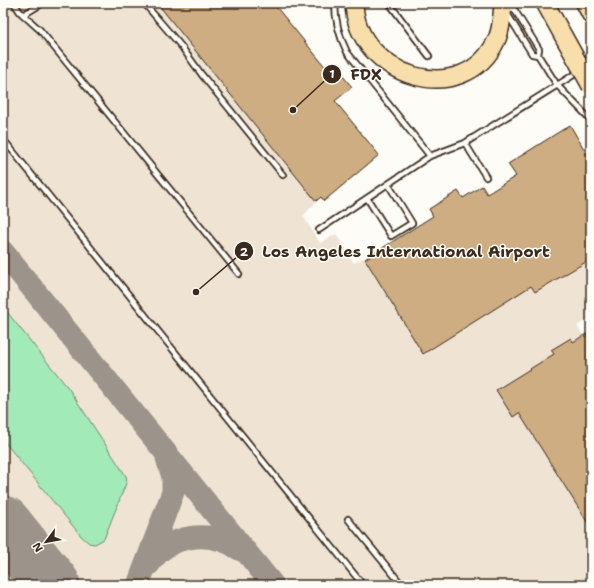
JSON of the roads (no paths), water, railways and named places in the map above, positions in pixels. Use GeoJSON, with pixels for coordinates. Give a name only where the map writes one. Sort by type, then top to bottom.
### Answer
{"type":"FeatureCollection","features":[{"type":"Feature","properties":{"kind":"highway"},"geometry":{"type":"LineString","coordinates":[[354,3],[354,10],[371,48],[388,64],[404,74],[424,79],[444,80],[462,74],[476,66],[489,53],[497,38],[505,4]]}},
{"type":"Feature","properties":{"kind":"highway"},"geometry":{"type":"LineString","coordinates":[[546,3],[591,86]]}},
{"type":"Feature","properties":{"kind":"highway"},"geometry":{"type":"LineString","coordinates":[[584,3],[591,15]]}},
{"type":"Feature","properties":{"kind":"lane"},"geometry":{"type":"LineString","coordinates":[[14,3],[23,15],[40,30],[239,274]]}},
{"type":"Feature","properties":{"kind":"lane"},"geometry":{"type":"LineString","coordinates":[[23,15],[43,3]]}},
{"type":"Feature","properties":{"kind":"lane"},"geometry":{"type":"LineString","coordinates":[[144,3],[181,46],[202,75],[283,175]]}},
{"type":"Feature","properties":{"kind":"lane"},"geometry":{"type":"LineString","coordinates":[[335,3],[335,17],[340,36],[347,52],[430,156]]}},
{"type":"Feature","properties":{"kind":"lane"},"geometry":{"type":"LineString","coordinates":[[390,3],[429,56]]}},
{"type":"Feature","properties":{"kind":"lane"},"geometry":{"type":"LineString","coordinates":[[505,4],[515,3]]}},
{"type":"Feature","properties":{"kind":"lane"},"geometry":{"type":"LineString","coordinates":[[505,4],[514,9],[539,49],[538,55],[557,85],[591,120]]}},
{"type":"Feature","properties":{"kind":"lane"},"geometry":{"type":"LineString","coordinates":[[505,4],[507,13],[532,54],[538,55]]}},
{"type":"Feature","properties":{"kind":"lane"},"geometry":{"type":"LineString","coordinates":[[318,230],[430,156],[465,144],[591,64]]}},
{"type":"Feature","properties":{"kind":"lane"},"geometry":{"type":"LineString","coordinates":[[3,140],[363,585]]}},
{"type":"Feature","properties":{"kind":"lane"},"geometry":{"type":"LineString","coordinates":[[465,144],[486,177]]}},
{"type":"Feature","properties":{"kind":"lane"},"geometry":{"type":"LineString","coordinates":[[366,198],[391,236],[412,223],[388,184]]}},
{"type":"Feature","properties":{"kind":"lane"},"geometry":{"type":"LineString","coordinates":[[348,519],[402,585]]}},
{"type":"Feature","properties":{"kind":"place","name":"FDX"},"geometry":{"type":"Point","coordinates":[293,110]}},
{"type":"Feature","properties":{"kind":"place","name":"Los Angeles International Airport"},"geometry":{"type":"Point","coordinates":[196,292]}}]}
